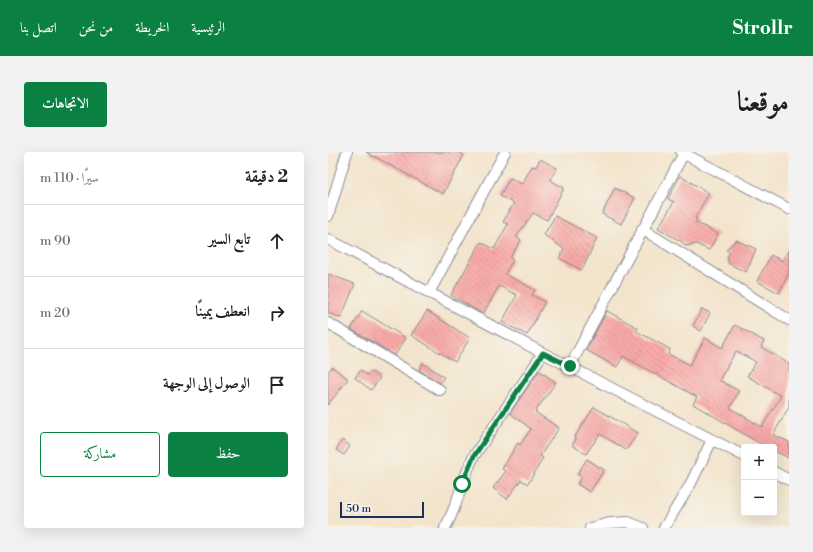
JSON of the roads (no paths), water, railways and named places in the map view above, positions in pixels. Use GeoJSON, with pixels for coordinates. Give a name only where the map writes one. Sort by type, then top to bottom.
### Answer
{"type":"FeatureCollection","features":[{"type":"Feature","properties":{"kind":"street"},"geometry":{"type":"LineString","coordinates":[[328,216],[347,152]]}},
{"type":"Feature","properties":{"kind":"street"},"geometry":{"type":"LineString","coordinates":[[429,293],[505,152]]}},
{"type":"Feature","properties":{"kind":"street"},"geometry":{"type":"LineString","coordinates":[[570,366],[683,153],[789,209]]}},
{"type":"Feature","properties":{"kind":"street"},"geometry":{"type":"LineString","coordinates":[[642,229],[789,320]]}},
{"type":"Feature","properties":{"kind":"street"},"geometry":{"type":"LineString","coordinates":[[328,239],[543,353],[741,454]]}},
{"type":"Feature","properties":{"kind":"street"},"geometry":{"type":"LineString","coordinates":[[328,323],[440,390]]}},
{"type":"Feature","properties":{"kind":"street"},"geometry":{"type":"LineString","coordinates":[[446,528],[474,456],[543,353]]}},
{"type":"Feature","properties":{"kind":"street"},"geometry":{"type":"LineString","coordinates":[[664,528],[690,484],[712,440]]}},
{"type":"Feature","properties":{"kind":"street"},"geometry":{"type":"LineString","coordinates":[[777,474],[789,480]]}},
{"type":"Feature","properties":{"kind":"street"},"geometry":{"type":"LineString","coordinates":[[590,528],[610,523],[628,522],[643,528]]}}]}
